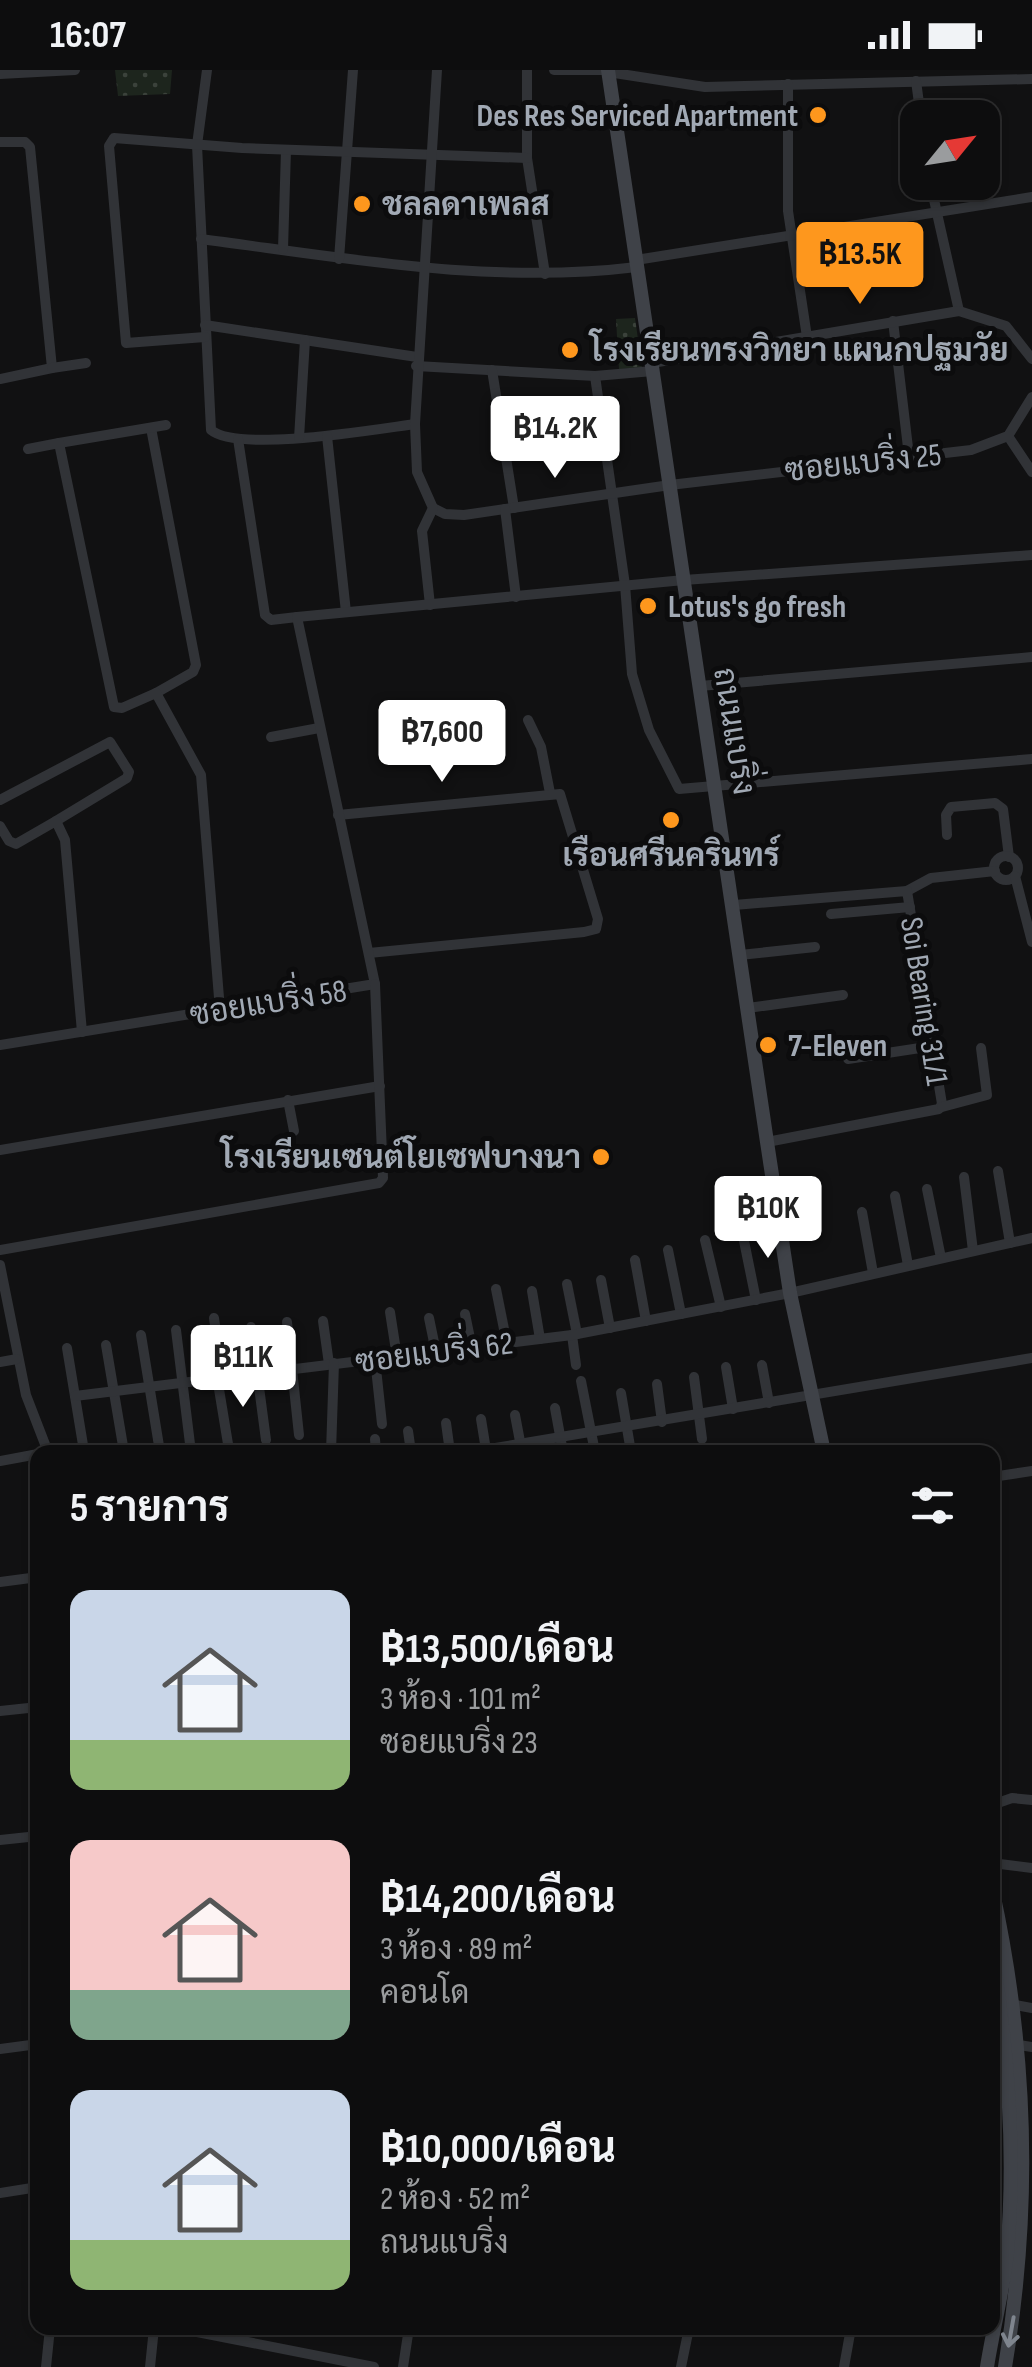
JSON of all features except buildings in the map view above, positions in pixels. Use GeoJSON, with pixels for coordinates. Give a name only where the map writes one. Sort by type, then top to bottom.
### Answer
{"type":"FeatureCollection","features":[{"type":"Feature","properties":{"kind":"main road","name":"ถนนแบริ่ง"},"geometry":{"type":"LineString","coordinates":[[606,71],[790,1293],[822,1445]]}},
{"type":"Feature","properties":{"kind":"main road","name":"ถนนแบริ่ง"},"geometry":{"type":"LineString","coordinates":[[812,1398],[830,1445]]}},
{"type":"Feature","properties":{"kind":"main road"},"geometry":{"type":"LineString","coordinates":[[1000,1929],[1026,2046],[1028,2149],[1023,2230],[1004,2367]]}},
{"type":"Feature","properties":{"kind":"main road"},"geometry":{"type":"LineString","coordinates":[[1000,2002],[1005,2033],[1009,2146],[1006,2255],[1000,2286]]}},
{"type":"Feature","properties":{"kind":"main road"},"geometry":{"type":"LineString","coordinates":[[987,2367],[991,2335]]}},
{"type":"Feature","properties":{"kind":"street"},"geometry":{"type":"LineString","coordinates":[[0,74],[75,70]]}},
{"type":"Feature","properties":{"kind":"street"},"geometry":{"type":"LineString","coordinates":[[207,70],[198,145],[211,430],[238,439],[300,438],[415,424]]}},
{"type":"Feature","properties":{"kind":"street"},"geometry":{"type":"LineString","coordinates":[[339,259],[353,70]]}},
{"type":"Feature","properties":{"kind":"street"},"geometry":{"type":"LineString","coordinates":[[430,605],[422,531],[433,508],[419,482],[415,424],[437,70]]}},
{"type":"Feature","properties":{"kind":"street"},"geometry":{"type":"LineString","coordinates":[[527,70],[527,158],[545,274]]}},
{"type":"Feature","properties":{"kind":"street"},"geometry":{"type":"LineString","coordinates":[[554,70],[606,71],[686,86],[1032,79]]}},
{"type":"Feature","properties":{"kind":"street"},"geometry":{"type":"LineString","coordinates":[[916,80],[919,100]]}},
{"type":"Feature","properties":{"kind":"street"},"geometry":{"type":"LineString","coordinates":[[788,84],[790,233],[807,336]]}},
{"type":"Feature","properties":{"kind":"street"},"geometry":{"type":"LineString","coordinates":[[527,158],[286,150],[126,137],[110,143],[120,343],[205,331],[306,340],[417,361],[492,370],[595,376],[959,311],[1006,326],[1032,359]]}},
{"type":"Feature","properties":{"kind":"street"},"geometry":{"type":"LineString","coordinates":[[0,142],[25,142],[30,147],[52,368]]}},
{"type":"Feature","properties":{"kind":"street"},"geometry":{"type":"LineString","coordinates":[[283,250],[286,150]]}},
{"type":"Feature","properties":{"kind":"street"},"geometry":{"type":"LineString","coordinates":[[201,239],[424,270],[545,274],[636,264],[790,233],[1032,197]]}},
{"type":"Feature","properties":{"kind":"street"},"geometry":{"type":"LineString","coordinates":[[933,200],[959,311]]}},
{"type":"Feature","properties":{"kind":"street"},"geometry":{"type":"LineString","coordinates":[[894,321],[909,456]]}},
{"type":"Feature","properties":{"kind":"street"},"geometry":{"type":"LineString","coordinates":[[300,438],[306,340]]}},
{"type":"Feature","properties":{"kind":"street"},"geometry":{"type":"LineString","coordinates":[[0,379],[86,363]]}},
{"type":"Feature","properties":{"kind":"street"},"geometry":{"type":"LineString","coordinates":[[492,370],[516,596]]}},
{"type":"Feature","properties":{"kind":"street"},"geometry":{"type":"LineString","coordinates":[[595,376],[636,692],[668,774],[679,789],[1032,759]]}},
{"type":"Feature","properties":{"kind":"street"},"geometry":{"type":"LineString","coordinates":[[1032,397],[1008,436],[1032,472]]}},
{"type":"Feature","properties":{"kind":"street"},"geometry":{"type":"LineString","coordinates":[[28,449],[166,425]]}},
{"type":"Feature","properties":{"kind":"street"},"geometry":{"type":"LineString","coordinates":[[59,444],[112,703],[122,708],[192,672],[196,665],[151,428]]}},
{"type":"Feature","properties":{"kind":"street"},"geometry":{"type":"LineString","coordinates":[[327,436],[346,612]]}},
{"type":"Feature","properties":{"kind":"street","name":"ซอยแบริ่ง 25"},"geometry":{"type":"LineString","coordinates":[[433,508],[453,515],[509,508],[984,448],[1008,436]]}},
{"type":"Feature","properties":{"kind":"street"},"geometry":{"type":"LineString","coordinates":[[238,439],[264,615],[271,620],[684,580],[1032,555]]}},
{"type":"Feature","properties":{"kind":"street","name":"ซอยแบริ่ง 58"},"geometry":{"type":"LineString","coordinates":[[0,1046],[375,984],[297,617]]}},
{"type":"Feature","properties":{"kind":"street"},"geometry":{"type":"LineString","coordinates":[[700,686],[1032,656]]}},
{"type":"Feature","properties":{"kind":"street"},"geometry":{"type":"LineString","coordinates":[[156,692],[201,776],[220,1010]]}},
{"type":"Feature","properties":{"kind":"street"},"geometry":{"type":"LineString","coordinates":[[528,720],[540,747],[550,793]]}},
{"type":"Feature","properties":{"kind":"street"},"geometry":{"type":"LineString","coordinates":[[271,737],[319,728]]}},
{"type":"Feature","properties":{"kind":"street"},"geometry":{"type":"LineString","coordinates":[[0,800],[110,742],[129,775],[16,844],[9,841],[0,826]]}},
{"type":"Feature","properties":{"kind":"street"},"geometry":{"type":"LineString","coordinates":[[338,815],[560,794],[566,802],[598,919],[596,928],[369,953]]}},
{"type":"Feature","properties":{"kind":"street"},"geometry":{"type":"LineString","coordinates":[[947,835],[946,816],[952,808],[995,803],[1003,809],[1009,857],[1018,865],[1015,876],[1032,942]]}},
{"type":"Feature","properties":{"kind":"street"},"geometry":{"type":"LineString","coordinates":[[56,821],[67,847],[82,1032]]}},
{"type":"Feature","properties":{"kind":"street"},"geometry":{"type":"LineString","coordinates":[[995,871],[998,860],[1009,857]]}},
{"type":"Feature","properties":{"kind":"street"},"geometry":{"type":"LineString","coordinates":[[995,871],[1004,880],[1015,876]]}},
{"type":"Feature","properties":{"kind":"street"},"geometry":{"type":"LineString","coordinates":[[907,891],[931,878],[995,871]]}},
{"type":"Feature","properties":{"kind":"street","name":"Soi Bearing 31/1"},"geometry":{"type":"LineString","coordinates":[[734,905],[907,891],[942,1107],[767,1142]]}},
{"type":"Feature","properties":{"kind":"street"},"geometry":{"type":"LineString","coordinates":[[832,914],[910,906]]}},
{"type":"Feature","properties":{"kind":"street"},"geometry":{"type":"LineString","coordinates":[[740,955],[816,947]]}},
{"type":"Feature","properties":{"kind":"street"},"geometry":{"type":"LineString","coordinates":[[0,1250],[375,1184],[383,1178],[375,984]]}},
{"type":"Feature","properties":{"kind":"street"},"geometry":{"type":"LineString","coordinates":[[748,1008],[843,994]]}},
{"type":"Feature","properties":{"kind":"street"},"geometry":{"type":"LineString","coordinates":[[848,1059],[932,1046]]}},
{"type":"Feature","properties":{"kind":"street"},"geometry":{"type":"LineString","coordinates":[[942,1107],[988,1094],[982,1048]]}},
{"type":"Feature","properties":{"kind":"street"},"geometry":{"type":"LineString","coordinates":[[0,1150],[380,1086]]}},
{"type":"Feature","properties":{"kind":"street"},"geometry":{"type":"LineString","coordinates":[[288,1100],[294,1131]]}},
{"type":"Feature","properties":{"kind":"street"},"geometry":{"type":"LineString","coordinates":[[998,1171],[1010,1243]]}},
{"type":"Feature","properties":{"kind":"street"},"geometry":{"type":"LineString","coordinates":[[964,1177],[973,1251]]}},
{"type":"Feature","properties":{"kind":"street"},"geometry":{"type":"LineString","coordinates":[[927,1189],[941,1258]]}},
{"type":"Feature","properties":{"kind":"street"},"geometry":{"type":"LineString","coordinates":[[895,1196],[908,1265]]}},
{"type":"Feature","properties":{"kind":"street"},"geometry":{"type":"LineString","coordinates":[[862,1212],[874,1273]]}},
{"type":"Feature","properties":{"kind":"street"},"geometry":{"type":"LineString","coordinates":[[742,1231],[756,1300]]}},
{"type":"Feature","properties":{"kind":"street","name":"ซอยแบริ่ง 62"},"geometry":{"type":"LineString","coordinates":[[75,1396],[574,1335],[790,1293],[1032,1238]]}},
{"type":"Feature","properties":{"kind":"street"},"geometry":{"type":"LineString","coordinates":[[705,1240],[721,1306]]}},
{"type":"Feature","properties":{"kind":"street"},"geometry":{"type":"LineString","coordinates":[[668,1250],[681,1314]]}},
{"type":"Feature","properties":{"kind":"street"},"geometry":{"type":"LineString","coordinates":[[636,1260],[646,1321]]}},
{"type":"Feature","properties":{"kind":"street"},"geometry":{"type":"LineString","coordinates":[[0,1265],[17,1359],[42,1445]]}},
{"type":"Feature","properties":{"kind":"street"},"geometry":{"type":"LineString","coordinates":[[601,1280],[610,1328]]}},
{"type":"Feature","properties":{"kind":"street"},"geometry":{"type":"LineString","coordinates":[[567,1284],[576,1364]]}},
{"type":"Feature","properties":{"kind":"street"},"geometry":{"type":"LineString","coordinates":[[496,1289],[506,1344]]}},
{"type":"Feature","properties":{"kind":"street"},"geometry":{"type":"LineString","coordinates":[[532,1290],[540,1339]]}},
{"type":"Feature","properties":{"kind":"street"},"geometry":{"type":"LineString","coordinates":[[390,1312],[397,1357]]}},
{"type":"Feature","properties":{"kind":"street"},"geometry":{"type":"LineString","coordinates":[[465,1314],[472,1348]]}},
{"type":"Feature","properties":{"kind":"street"},"geometry":{"type":"LineString","coordinates":[[214,1318],[228,1445]]}},
{"type":"Feature","properties":{"kind":"street"},"geometry":{"type":"LineString","coordinates":[[429,1318],[436,1352]]}},
{"type":"Feature","properties":{"kind":"street"},"geometry":{"type":"LineString","coordinates":[[323,1321],[331,1363],[331,1445]]}},
{"type":"Feature","properties":{"kind":"street"},"geometry":{"type":"LineString","coordinates":[[287,1322],[299,1435]]}},
{"type":"Feature","properties":{"kind":"street"},"geometry":{"type":"LineString","coordinates":[[251,1326],[266,1440]]}},
{"type":"Feature","properties":{"kind":"street"},"geometry":{"type":"LineString","coordinates":[[176,1330],[190,1445]]}},
{"type":"Feature","properties":{"kind":"street"},"geometry":{"type":"LineString","coordinates":[[141,1334],[159,1445]]}},
{"type":"Feature","properties":{"kind":"street"},"geometry":{"type":"LineString","coordinates":[[106,1345],[123,1445]]}},
{"type":"Feature","properties":{"kind":"street"},"geometry":{"type":"LineString","coordinates":[[66,1348],[83,1445]]}},
{"type":"Feature","properties":{"kind":"street"},"geometry":{"type":"LineString","coordinates":[[533,1445],[1032,1358]]}},
{"type":"Feature","properties":{"kind":"street"},"geometry":{"type":"LineString","coordinates":[[0,1362],[17,1359]]}},
{"type":"Feature","properties":{"kind":"street"},"geometry":{"type":"LineString","coordinates":[[375,1359],[382,1424]]}},
{"type":"Feature","properties":{"kind":"street"},"geometry":{"type":"LineString","coordinates":[[762,1365],[769,1403]]}},
{"type":"Feature","properties":{"kind":"street"},"geometry":{"type":"LineString","coordinates":[[726,1367],[733,1409]]}},
{"type":"Feature","properties":{"kind":"street"},"geometry":{"type":"LineString","coordinates":[[694,1377],[702,1438]]}},
{"type":"Feature","properties":{"kind":"street"},"geometry":{"type":"LineString","coordinates":[[581,1381],[594,1445]]}},
{"type":"Feature","properties":{"kind":"street"},"geometry":{"type":"LineString","coordinates":[[657,1384],[662,1422]]}},
{"type":"Feature","properties":{"kind":"street"},"geometry":{"type":"LineString","coordinates":[[621,1392],[630,1445]]}},
{"type":"Feature","properties":{"kind":"street"},"geometry":{"type":"LineString","coordinates":[[555,1408],[562,1445]]}},
{"type":"Feature","properties":{"kind":"street"},"geometry":{"type":"LineString","coordinates":[[515,1415],[520,1445]]}},
{"type":"Feature","properties":{"kind":"street"},"geometry":{"type":"LineString","coordinates":[[481,1419],[484,1445]]}},
{"type":"Feature","properties":{"kind":"street"},"geometry":{"type":"LineString","coordinates":[[446,1424],[449,1445]]}},
{"type":"Feature","properties":{"kind":"street"},"geometry":{"type":"LineString","coordinates":[[408,1430],[410,1445]]}},
{"type":"Feature","properties":{"kind":"street"},"geometry":{"type":"LineString","coordinates":[[375,1439],[375,1445]]}},
{"type":"Feature","properties":{"kind":"street"},"geometry":{"type":"LineString","coordinates":[[0,1461],[30,1456]]}},
{"type":"Feature","properties":{"kind":"street"},"geometry":{"type":"LineString","coordinates":[[1000,1475],[1032,1471]]}},
{"type":"Feature","properties":{"kind":"street"},"geometry":{"type":"LineString","coordinates":[[0,1582],[30,1578]]}},
{"type":"Feature","properties":{"kind":"street"},"geometry":{"type":"LineString","coordinates":[[0,1711],[30,1708]]}},
{"type":"Feature","properties":{"kind":"street"},"geometry":{"type":"LineString","coordinates":[[1000,1802],[1012,1798],[1032,1800]]}},
{"type":"Feature","properties":{"kind":"street"},"geometry":{"type":"LineString","coordinates":[[0,1840],[30,1837]]}},
{"type":"Feature","properties":{"kind":"street"},"geometry":{"type":"LineString","coordinates":[[1000,1864],[1032,1868]]}},
{"type":"Feature","properties":{"kind":"street"},"geometry":{"type":"LineString","coordinates":[[1015,2006],[1032,2008]]}},
{"type":"Feature","properties":{"kind":"street"},"geometry":{"type":"LineString","coordinates":[[0,2049],[30,2045]]}},
{"type":"Feature","properties":{"kind":"street"},"geometry":{"type":"LineString","coordinates":[[0,2192],[30,2188]]}},
{"type":"Feature","properties":{"kind":"street"},"geometry":{"type":"LineString","coordinates":[[46,2367],[49,2335]]}},
{"type":"Feature","properties":{"kind":"street"},"geometry":{"type":"LineString","coordinates":[[150,2367],[153,2335]]}},
{"type":"Feature","properties":{"kind":"street"},"geometry":{"type":"LineString","coordinates":[[212,2335],[374,2367]]}},
{"type":"Feature","properties":{"kind":"street"},"geometry":{"type":"LineString","coordinates":[[403,2367],[408,2335]]}},
{"type":"Feature","properties":{"kind":"street"},"geometry":{"type":"LineString","coordinates":[[681,2367],[688,2335]]}},
{"type":"Feature","properties":{"kind":"street"},"geometry":{"type":"LineString","coordinates":[[844,2367],[850,2335]]}},
{"type":"Feature","properties":{"kind":"shaded area"},"geometry":{"type":"Polygon","coordinates":[[[115,70],[172,70],[170,94],[118,96],[115,70]]]}},
{"type":"Feature","properties":{"kind":"shaded area"},"geometry":{"type":"Polygon","coordinates":[[[635,318],[642,368],[619,369],[616,319],[635,318]]]}},
{"type":"Feature","properties":{"kind":"place","name":"Des Res Serviced Apartment"},"geometry":{"type":"Point","coordinates":[818,115]}},
{"type":"Feature","properties":{"kind":"place","name":"ชลลดาเพลส"},"geometry":{"type":"Point","coordinates":[362,204]}},
{"type":"Feature","properties":{"kind":"place","name":"โรงเรียนทรงวิทยา แผนกปฐมวัย"},"geometry":{"type":"Point","coordinates":[570,350]}},
{"type":"Feature","properties":{"kind":"place","name":"Lotus's go fresh"},"geometry":{"type":"Point","coordinates":[648,606]}},
{"type":"Feature","properties":{"kind":"place","name":"เรือนศรีนครินทร์"},"geometry":{"type":"Point","coordinates":[671,820]}},
{"type":"Feature","properties":{"kind":"place","name":"7-Eleven"},"geometry":{"type":"Point","coordinates":[768,1045]}},
{"type":"Feature","properties":{"kind":"place","name":"โรงเรียนเซนต์โยเซฟบางนา"},"geometry":{"type":"Point","coordinates":[601,1157]}}]}
